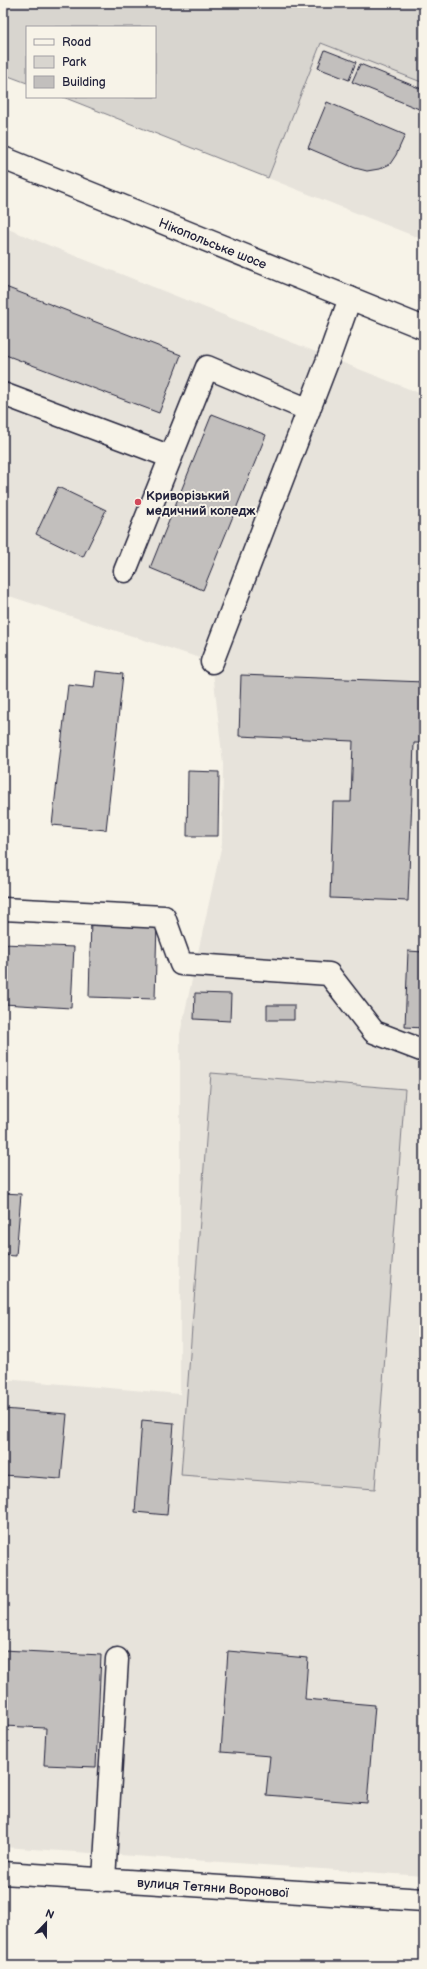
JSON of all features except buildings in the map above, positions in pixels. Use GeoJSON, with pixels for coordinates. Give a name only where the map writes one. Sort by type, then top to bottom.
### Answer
{"type":"FeatureCollection","features":[{"type":"Feature","properties":{"kind":"main road","name":"Нікопольське шосе"},"geometry":{"type":"LineString","coordinates":[[3,158],[424,328]]}},
{"type":"Feature","properties":{"kind":"main road"},"geometry":{"type":"LineString","coordinates":[[212,662],[309,410],[350,298]]}},
{"type":"Feature","properties":{"kind":"main road"},"geometry":{"type":"LineString","coordinates":[[125,571],[206,367],[309,410]]}},
{"type":"Feature","properties":{"kind":"main road"},"geometry":{"type":"LineString","coordinates":[[3,394],[170,457]]}},
{"type":"Feature","properties":{"kind":"main road"},"geometry":{"type":"LineString","coordinates":[[3,909],[164,917],[181,964],[329,974],[374,1032],[424,1051]]}},
{"type":"Feature","properties":{"kind":"main road"},"geometry":{"type":"LineString","coordinates":[[104,1880],[117,1659]]}},
{"type":"Feature","properties":{"kind":"main road","name":"вулиця Тетяни Воронової"},"geometry":{"type":"LineString","coordinates":[[3,1873],[424,1900]]}},
{"type":"Feature","properties":{"kind":"shaded area"},"geometry":{"type":"Polygon","coordinates":[[[321,43],[424,83],[424,240],[268,178],[321,43]]]}},
{"type":"Feature","properties":{"kind":"shaded area"},"geometry":{"type":"Polygon","coordinates":[[[3,227],[424,395],[424,1876],[3,1847],[3,1379],[180,1394],[180,1034],[222,844],[223,764],[212,662],[3,594],[3,227]]]}},
{"type":"Feature","properties":{"kind":"green space"},"geometry":{"type":"Polygon","coordinates":[[[3,3],[424,3],[424,83],[321,43],[268,178],[66,98],[156,98],[156,26],[26,26],[26,83],[3,74],[3,3]]]}},
{"type":"Feature","properties":{"kind":"green space"},"geometry":{"type":"Polygon","coordinates":[[[211,1073],[405,1089],[375,1489],[181,1475],[211,1073]]]}},
{"type":"Feature","properties":{"kind":"place","name":"Криворізький медичний коледж"},"geometry":{"type":"Point","coordinates":[138,502]}}]}
